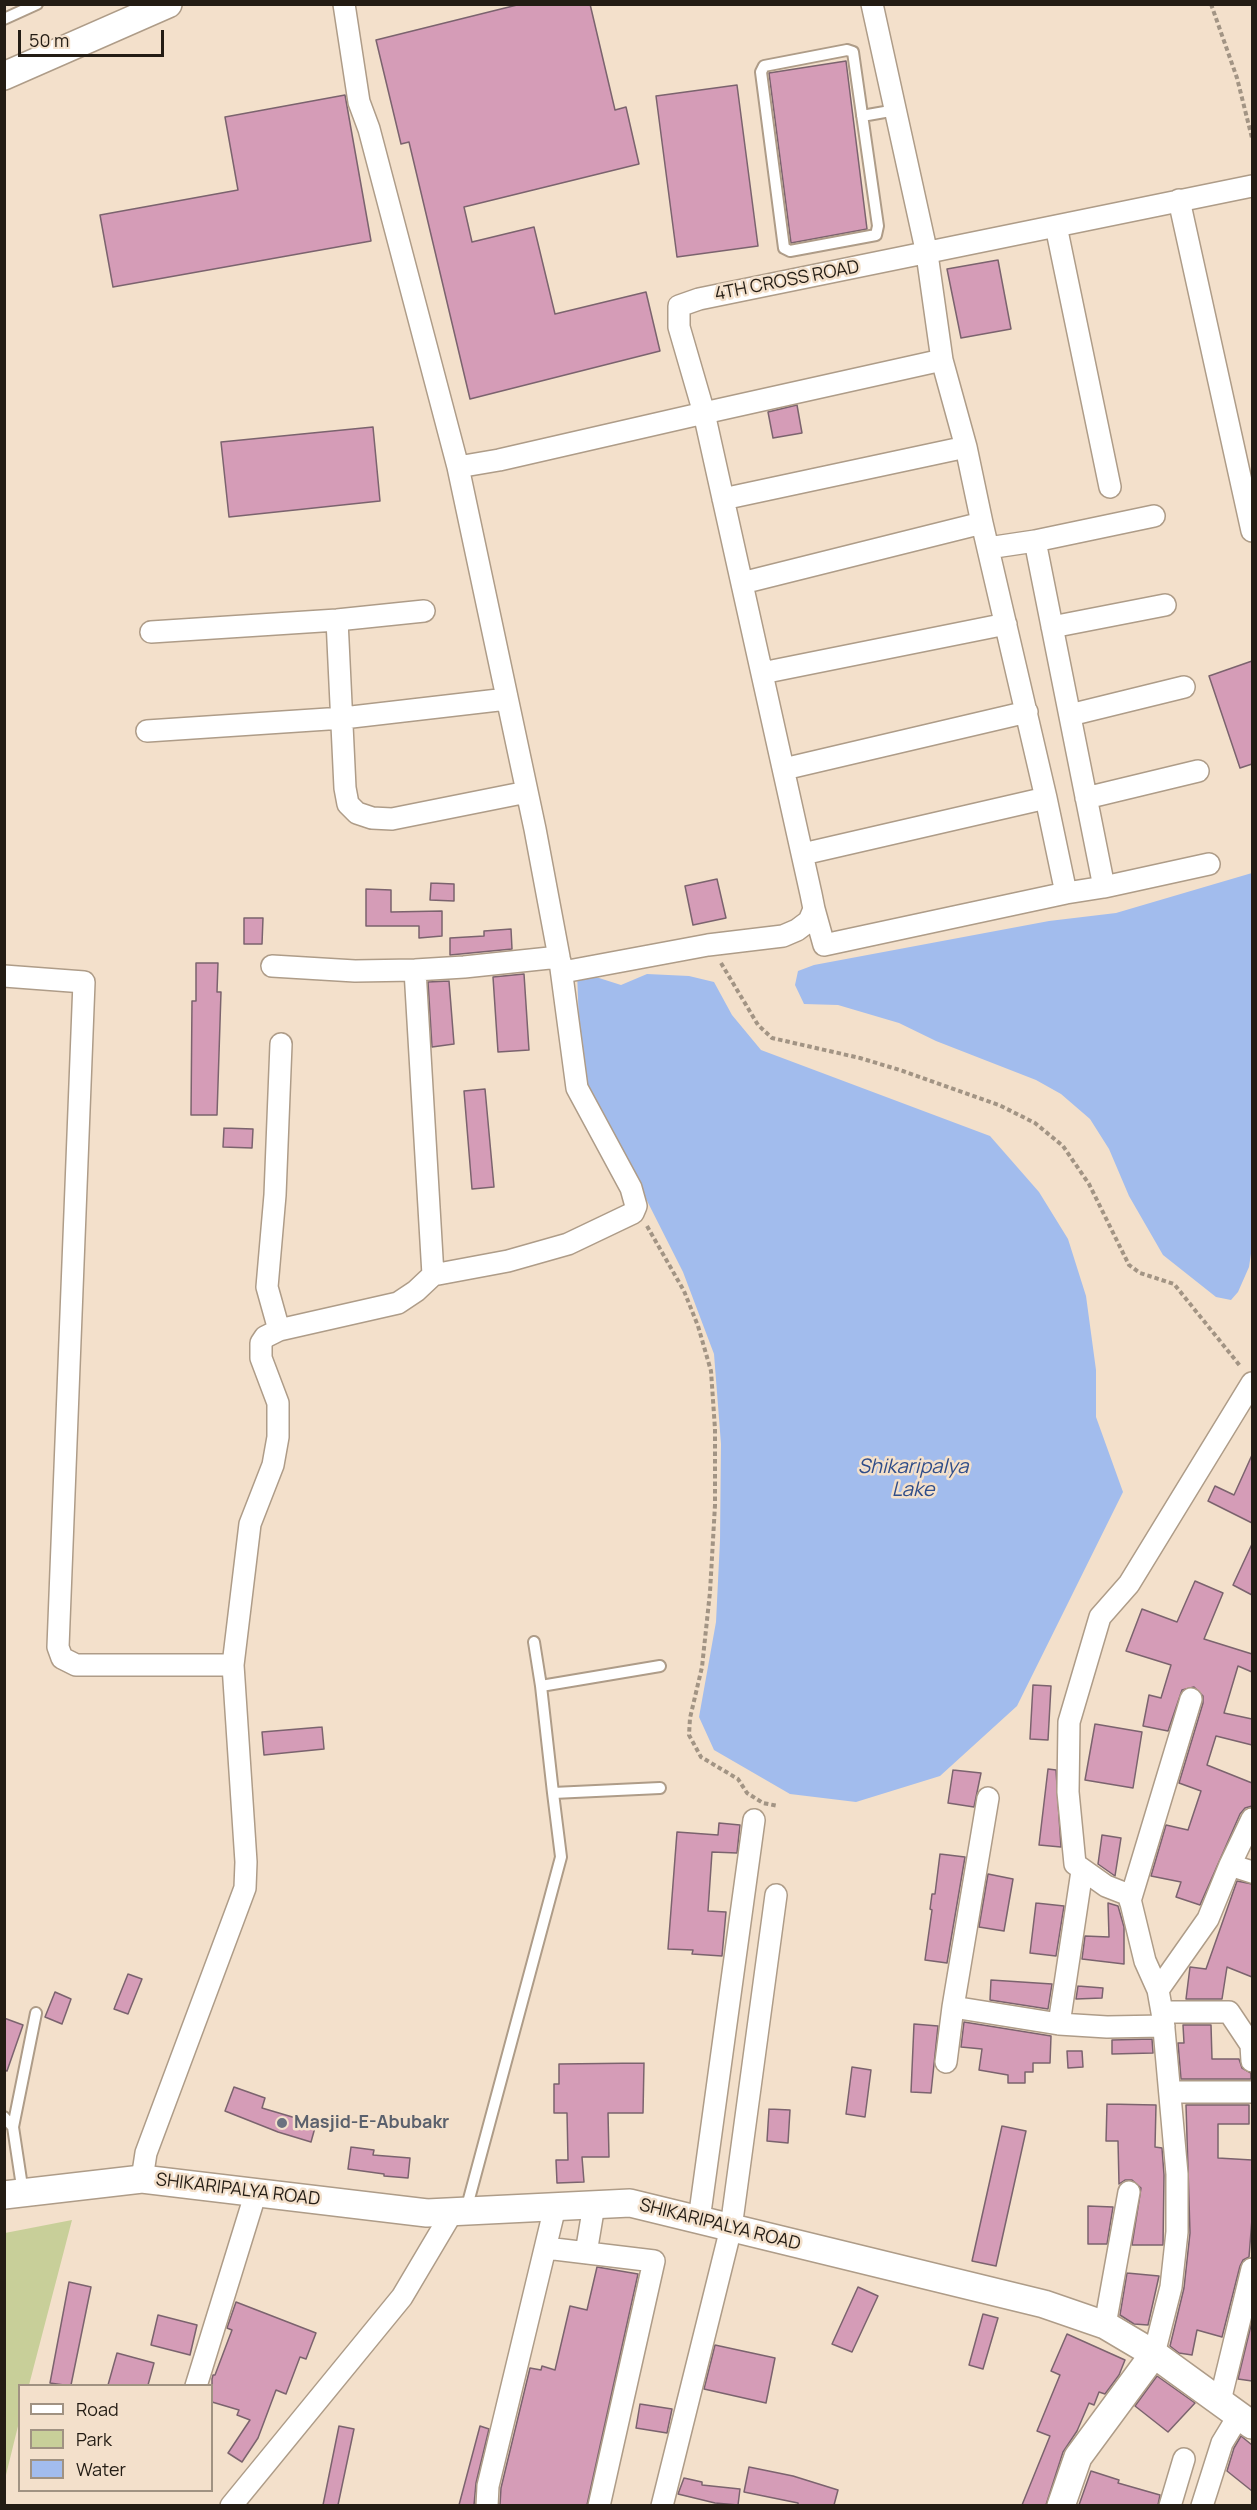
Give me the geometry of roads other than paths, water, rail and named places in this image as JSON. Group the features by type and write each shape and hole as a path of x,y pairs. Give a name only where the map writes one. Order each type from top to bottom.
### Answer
{"street":[{"path":"5,74 130,12 168,4"},
{"path":"142,2179 146,2152 245,1888 246,1862 233,1665 250,1524 273,1465 278,1437 278,1403 261,1358 261,1343 279,1330 398,1303 416,1291 433,1275 508,1261 568,1244 633,1214 636,1206 631,1188 578,1088 561,964 458,467 369,129 359,102 344,4"},
{"path":"872,4 927,254 942,360 966,447 1066,893"},
{"name":"4TH CROSS ROAD","path":"704,413 682,338 679,306 699,298 927,254 1252,186"},
{"path":"1179,200 1252,531"},
{"path":"1056,226 1110,487"},
{"path":"458,467 499,460 942,360"},
{"path":"704,413 814,909 824,945 1209,864"},
{"path":"723,499 966,447"},
{"path":"988,548 1035,541 1154,516"},
{"path":"742,583 982,523"},
{"path":"1035,541 1104,887"},
{"path":"1052,627 1165,605"},
{"path":"151,632 337,620 424,611"},
{"path":"337,620 345,788 348,804 357,813 372,818 392,819 527,792"},
{"path":"762,673 1006,624"},
{"path":"1070,716 1184,687"},
{"path":"147,731 343,718 507,699"},
{"path":"784,769 1027,712"},
{"path":"1086,798 1198,771"},
{"path":"803,854 1046,798"},
{"path":"272,966 354,971 561,964 783,936 809,921 814,909"},
{"path":"416,970 433,1275"},
{"path":"4,976 84,982 58,1647 62,1658 76,1665 233,1665"},
{"path":"279,1330 267,1287 281,1044"},
{"path":"1061,2505 1078,2457 1154,2354 1171,2287 1177,2232 1177,2174 1163,2019 1158,1990 1145,1961 1129,1895 1106,1886 1075,1864 1068,1792 1069,1722 1100,1617 1129,1584 1249,1377"},
{"path":"1130,1901 1191,1699"},
{"path":"946,2062 988,1798"},
{"path":"1158,1990 1208,1919 1252,1819"},
{"path":"699,2220 754,1820"},
{"path":"1230,1865 1252,1872"},
{"path":"1059,2024 1082,1871"},
{"path":"662,2505 731,2228 776,1895"},
{"path":"953,2007 1059,2024 1107,2027 1228,2012 1251,2045 1252,2061"},
{"path":"1170,2092 1252,2092"},
{"name":"SHIKARIPALYA ROAD","path":"14,2194 142,2179 427,2213 630,2204 1044,2304 1105,2325 1154,2354 1237,2414"},
{"path":"196,2384 256,2192"},
{"path":"1105,2325 1129,2192"},
{"path":"585,2253 594,2205"},
{"path":"487,2505 488,2486 555,2207"},
{"path":"231,2505 402,2297 460,2211"},
{"path":"546,2248 654,2261 599,2505"},
{"path":"1202,2505 1222,2442 1237,2414 1252,2269"},
{"path":"1170,2505 1184,2459"}],"lane":[{"path":"4,19 37,4"},
{"path":"847,50 853,52 862,116 878,226 876,235 790,251 784,248 761,72 764,66 847,50"},
{"path":"862,116 896,111"},
{"path":"460,2211 561,1857 534,1642"},
{"path":"541,1686 660,1666"},
{"path":"553,1793 660,1788"},
{"path":"14,2194 13,2127 36,2013"},
{"path":"4,2117 13,2127"}],"water":[{"path":"1252,873 1252,1247 1249,1267 1238,1292 1231,1300 1216,1297 1163,1255 1129,1196 1109,1149 1090,1119 1061,1094 1036,1080 936,1041 899,1023 838,1005 804,1004 795,985 798,971 814,965 1049,921 1116,913"},
{"name":"Shikaripalya Lake","path":"577,971 621,985 647,974 689,976 714,982 732,1015 761,1050 990,1136 1039,1192 1068,1239 1086,1296 1096,1370 1096,1417 1123,1492 1017,1706 940,1776 856,1802 790,1794 714,1750 699,1717 716,1622 720,1540 721,1444 714,1354 683,1272 588,1084 580,1054"}],"place":[{"name":"Masjid-E-Abubakr","path":"282,2123"}]}
